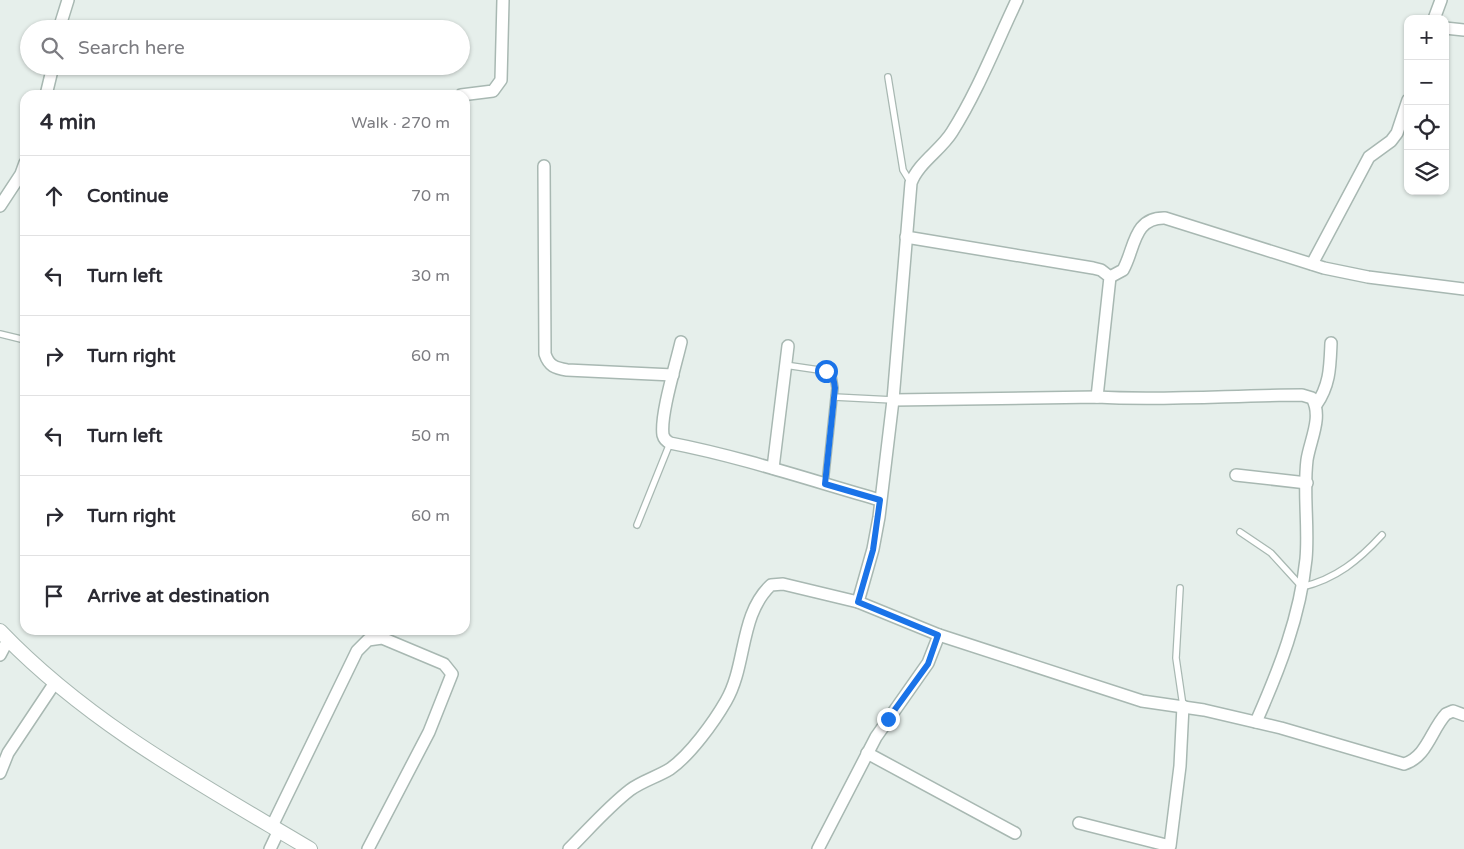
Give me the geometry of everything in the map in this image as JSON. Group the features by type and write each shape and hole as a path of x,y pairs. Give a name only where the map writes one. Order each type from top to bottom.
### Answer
{"street":[{"path":"62,20 68,0"},
{"path":"470,94 493,91 501,80 503,0"},
{"path":"858,602 873,550 893,400 911,183 918,170 946,141 961,117 1017,0"},
{"path":"1435,15 1441,0"},
{"path":"1449,28 1464,30"},
{"path":"47,90 51,75"},
{"path":"1312,264 1369,157 1391,141 1397,133 1406,105"},
{"path":"544,166 545,354 547,361 554,368 568,370 673,375"},
{"path":"0,206 20,177"},
{"path":"1110,277 1123,270 1142,225 1157,218 1165,218 1312,264 1368,277 1464,289"},
{"path":"906,237 1093,268 1101,270 1110,277"},
{"path":"1097,397 1110,277"},
{"path":"681,342 663,433 665,440 670,443 715,452 773,468 880,500"},
{"path":"1316,405 1324,394 1330,375 1331,344"},
{"path":"773,468 788,346"},
{"path":"893,400 1097,397 1131,399 1302,395 1312,398 1316,405 1317,416 1307,461 1307,534 1302,587 1293,628 1278,672 1256,722"},
{"path":"1236,475 1307,483"},
{"path":"569,849 629,791 670,769 682,759 710,723 732,689 746,634 759,597 771,585 783,584 858,602 938,635 1142,701 1184,706 1256,722 1404,764 1413,762 1420,756 1446,714 1453,712 1464,714"},
{"path":"818,849 867,753 888,719 928,664 938,635"},
{"path":"0,655 4,636"},
{"path":"4,636 54,684 91,712 162,761 310,849"},
{"path":"270,849 275,828 357,651 368,640 382,638 444,664 452,674 428,732 368,849"},
{"path":"0,773 8,752 54,684"},
{"path":"1079,823 1173,848 1184,706"},
{"path":"867,753 1015,833"}],"lane":[{"path":"888,77 904,175 911,183"},
{"path":"0,334 20,339"},
{"path":"785,365 826,371 833,376 834,397 825,484"},
{"path":"834,397 893,400"},
{"path":"637,525 670,443"},
{"path":"1240,532 1270,553 1302,587 1320,582 1344,570 1382,535"},
{"path":"1180,588 1176,658 1184,706"}],"route":[{"path":"826,371 833,376 835,388 825,484 880,500 873,550 858,602 938,635 928,664 888,719"}]}
